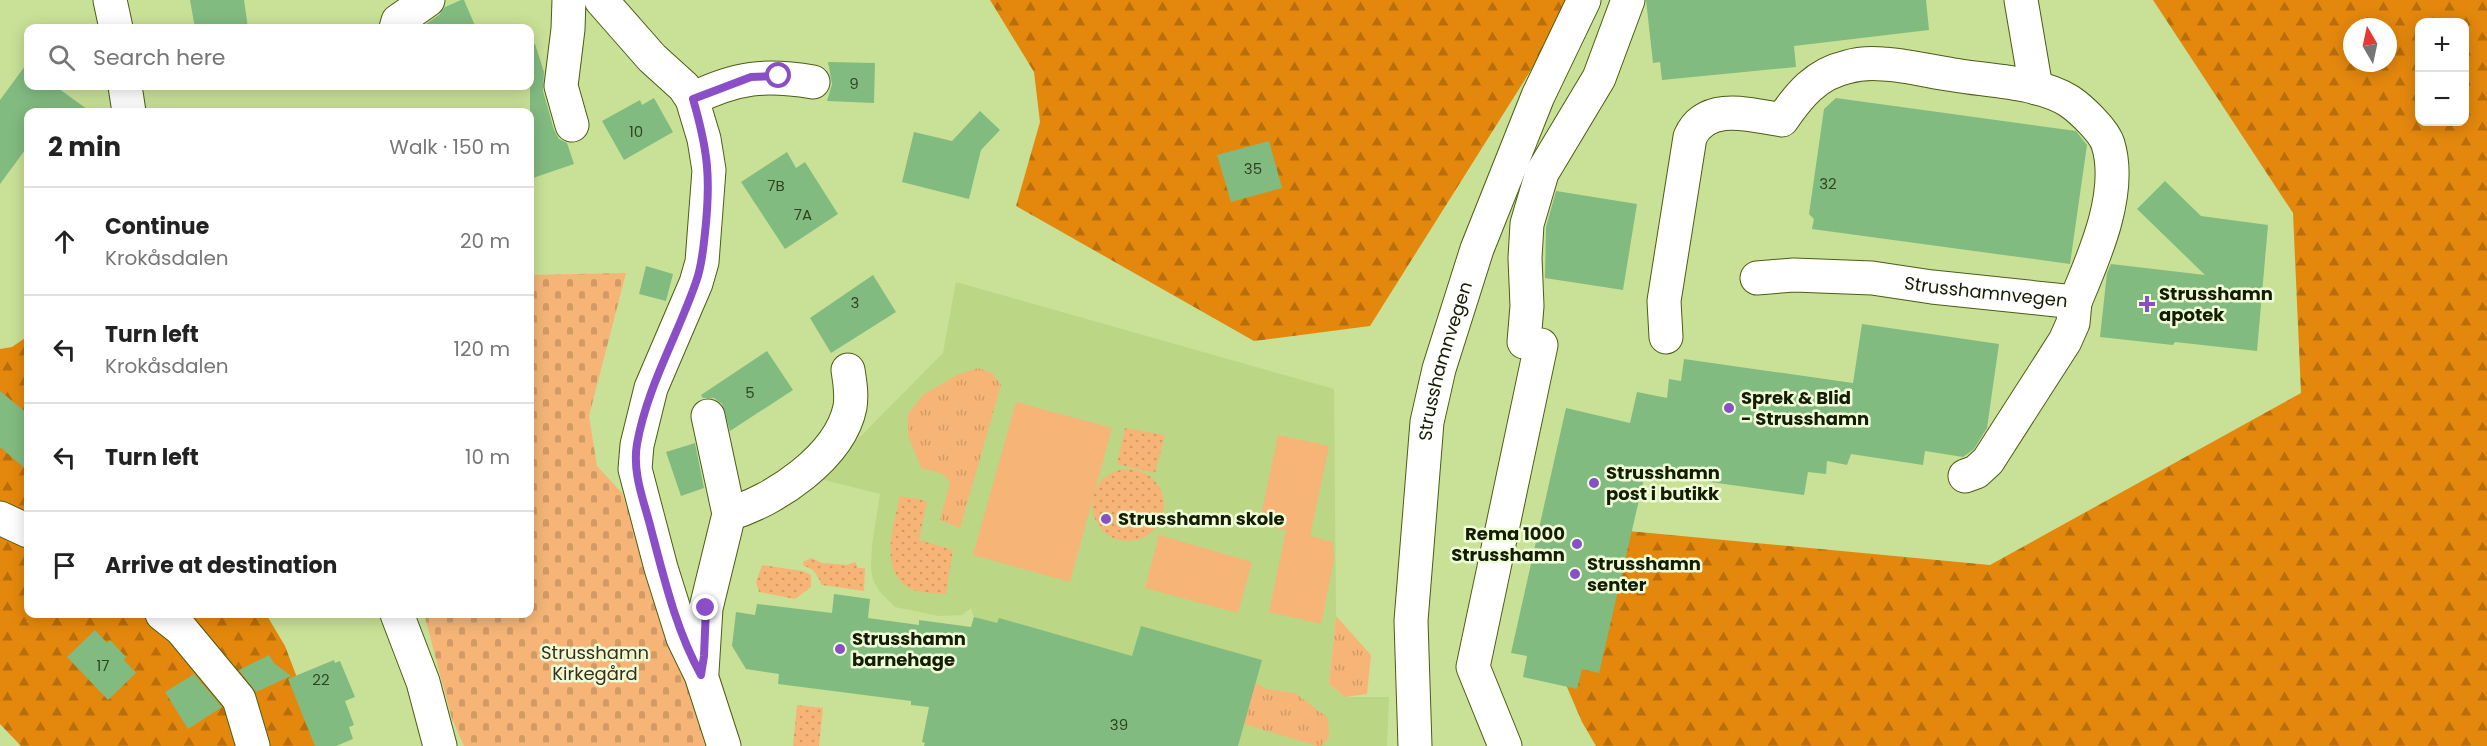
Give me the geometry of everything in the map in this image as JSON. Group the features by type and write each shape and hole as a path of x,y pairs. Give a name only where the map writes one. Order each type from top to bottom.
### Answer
{"street":[{"path":"110,0 115,24"},
{"path":"397,24 398,21 428,0"},
{"path":"569,0 561,86 572,125"},
{"path":"601,0 652,58 684,87 693,99 705,139 709,170 702,262 696,283 651,388 637,445 635,469 661,568 683,638 701,675 724,746"},
{"name":"Strusshamnvegen","path":"1415,746 1411,621 1427,422 1434,390 1477,249 1538,96 1584,0"},
{"path":"1504,746 1473,667 1532,344 1527,306 1525,258 1527,224 1542,173 1599,78 1628,0"},
{"path":"2021,0 2036,88"},
{"path":"1666,337 1664,301 1690,137 1695,126 1706,118 1721,113 1737,113 1782,120 1798,97 1817,79 1847,67 1882,63 2036,88 2069,101 2098,127 2108,143 2112,168 2107,213 2098,246 2075,302"},
{"path":"693,99 751,77 779,76 813,82"},
{"path":"126,90 128,108"},
{"name":"Strusshamnvegen","path":"1757,278 1794,275 1872,278 1932,287 2075,302 2073,323 2066,341 1988,461 1976,472 1965,476"},
{"path":"729,514 741,511 795,480 821,458 842,428 849,410 852,395 848,370"},
{"path":"701,675 706,608 729,514 708,416"},
{"path":"0,518 24,529"},
{"path":"167,618 181,629 239,699 253,746"},
{"path":"399,618 423,682 440,746"}],"shaded area":[{"name":"Strusshamn skole","path":"956,282 1334,389 1336,616 1329,684 1345,697 1389,697 1387,746 946,746 952,696 974,617 971,608 962,615 939,616 895,607 880,592 873,580 871,568 880,494 824,480 857,440 943,353"}],"green space":[{"path":"990,0 1575,0 1370,326 1254,341 1016,206 1040,122 1034,72"},
{"path":"2153,0 2487,0 2487,746 1596,746 1582,722 1539,622 1607,529 1990,565 2301,393 2293,213"},
{"name":"Strusshamn Kirkegård","path":"626,273 589,416 597,466 622,493 711,746 464,746 452,719 425,618 534,618 534,275"},
{"path":"24,339 24,618 268,618 285,646 323,746 21,746 0,724 0,349 12,347"},
{"path":"978,368 992,373 1001,385 960,528 940,520 950,482 943,474 921,468 908,435 908,414 923,395 957,375"},
{"path":"1016,402 1112,428 1070,582 973,555"},
{"path":"1125,428 1165,435 1155,473 1117,464"},
{"path":"1278,435 1329,446 1310,536 1333,542 1334,559 1321,624 1269,612 1286,530 1259,525"},
{"path":"1128,469 1148,475 1158,485 1164,505 1158,525 1148,535 1128,541 1108,535 1098,525 1092,505 1098,485 1108,475"},
{"path":"900,496 927,501 919,540 953,550 946,594 913,590 899,580 894,570 891,558 892,532"},
{"path":"1159,535 1252,562 1238,613 1145,588"},
{"path":"811,558 822,563 847,565 855,562 858,568 865,568 864,591 822,585 817,575 804,566 803,562"},
{"path":"762,565 803,571 811,575 811,587 795,599 759,592 756,582"},
{"path":"1336,616 1371,655 1367,694 1345,697 1329,684"},
{"path":"1255,683 1266,689 1295,693 1328,718 1329,737 1321,746 1317,746 1244,724"},
{"path":"797,705 823,708 819,746 793,746"}],"building":[{"path":"190,0 244,0 247,24 194,24"},
{"path":"464,0 474,24 426,24 439,15 445,7"},
{"path":"1646,0 1926,0 1929,30 1794,46 1796,67 1662,80 1660,62 1653,63"},
{"path":"534,44 544,72 543,91 554,130 559,139 567,143 574,164 534,178 534,108 530,108 530,90 534,90"},
{"path":"828,62 875,63 874,103 827,101 832,84"},
{"path":"24,67 24,90 61,90 85,108 24,108 24,151 0,184 0,100"},
{"path":"654,98 673,132 624,160 602,121 640,100 642,105"},
{"path":"1836,98 2076,131 2087,145 2070,264 1812,229 1814,219 1809,214 1824,109"},
{"path":"980,111 1000,130 981,150 969,199 902,182 914,132 952,141"},
{"path":"1269,141 1282,188 1231,202 1217,155"},
{"path":"787,152 796,168 805,162 838,214 785,249 741,182"},
{"path":"2165,181 2201,216 2268,225 2257,351 2100,337 2107,273 2111,264 2205,275 2137,209"},
{"path":"1556,191 1637,204 1623,290 1545,278 1546,227"},
{"path":"646,266 673,274 666,301 639,294"},
{"path":"873,275 896,312 831,353 810,318"},
{"name":"Strusshamn senter","path":"1862,324 1999,344 1987,428 1974,449 1963,457 1925,451 1923,465 1851,454 1847,465 1827,461 1826,474 1808,472 1804,495 1674,477 1673,480 1645,474 1599,673 1582,669 1577,689 1523,677 1527,656 1511,653 1566,408 1630,423 1637,392 1667,398 1669,379 1681,381 1684,359 1853,383"},
{"path":"767,351 793,390 730,431 722,404 714,398 703,398 701,395"},
{"path":"0,391 24,411 24,468 0,447"},
{"path":"695,443 704,488 681,496 666,452"},
{"path":"834,594 870,599 868,618 919,625 919,620 971,627 974,617 997,623 999,618 1132,656 1141,626 1262,660 1238,746 924,746 925,743 922,742 929,707 911,705 911,701 778,684 779,674 746,669 732,646 736,612 755,615 757,604 832,613"},
{"path":"95,630 107,643 110,640 126,657 124,660 136,673 108,700 67,657"},
{"path":"269,655 274,663 291,676 256,692 239,670"},
{"path":"334,660 335,663 340,661 355,697 345,701 354,725 349,727 353,739 336,746 315,746 288,679"},
{"path":"194,674 222,707 188,729 165,692"}],"place":[{"name":"Strusshamn apotek","path":"2147,304"},
{"name":"Sprek & Blid - Strusshamn","path":"1729,408"},
{"name":"Strusshamn post i butikk","path":"1594,483"},
{"name":"Strusshamn skole","path":"1106,519"},
{"name":"Rema 1000 Strusshamn","path":"1577,544"},
{"name":"Strusshamn senter","path":"1575,574"},
{"name":"Strusshamn barnehage","path":"840,649"}],"route":[{"path":"706,608 701,675 683,638 661,568 635,469 637,445 651,388 696,283 702,262 709,170 705,139 693,99 706,92 751,77 779,76"}]}
